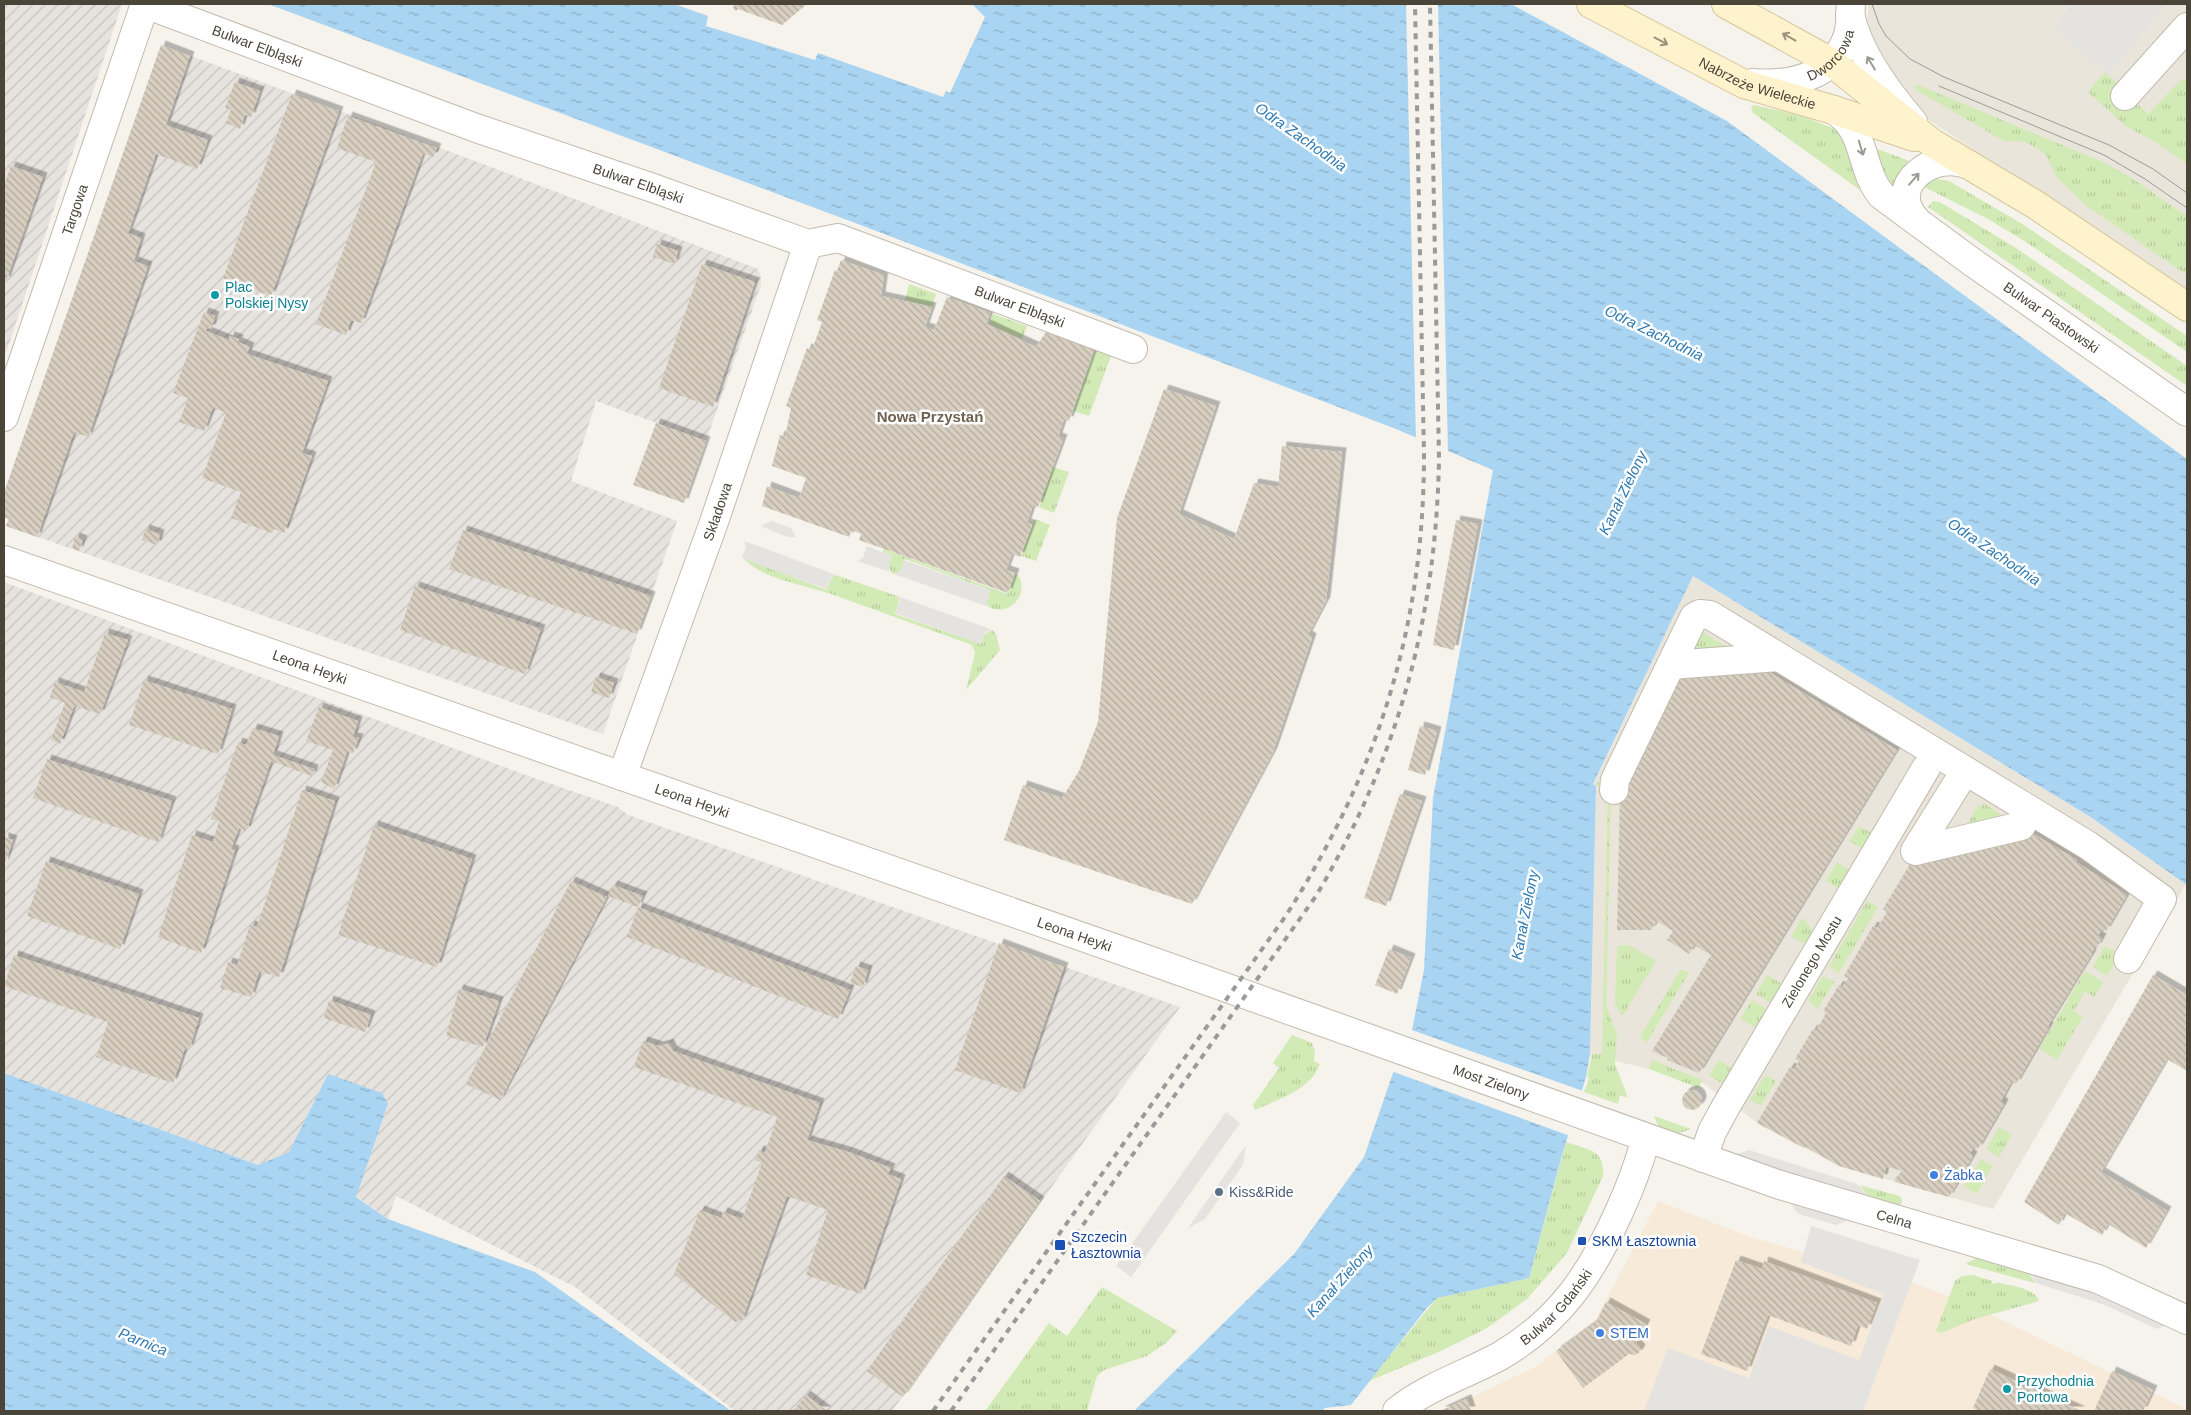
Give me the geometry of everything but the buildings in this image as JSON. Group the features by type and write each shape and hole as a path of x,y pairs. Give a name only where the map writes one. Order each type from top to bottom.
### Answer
{"street":[{"name":"Bulwar Elbląski","path":"145,4 476,128 653,188 808,244 838,238 1133,348"},
{"name":"Targowa","path":"4,417 145,4"},
{"name":"Nabrzeże Wieleckie","path":"1592,4 1733,80 1834,110 1932,143"},
{"name":"Nabrzeże Wieleckie","path":"1726,4 1831,62 1932,143 2045,211 2187,307"},
{"name":"Dworcowa","path":"1733,80 1766,84 1794,82 1817,73 1831,62 1841,50 1847,36 1850,9"},
{"name":"Dworcowa","path":"1850,9 1861,43 1881,78 1910,118 1932,143"},
{"path":"2125,96 2187,27"},
{"name":"Bulwar Piastowski","path":"1834,110 1847,119 1854,129 1871,179 1886,199 2019,296 2187,412"},
{"name":"Bulwar Piastowski","path":"1917,221 1907,208 1905,197 1913,178 1925,169 1942,162 1959,161 1969,165"},
{"name":"Składowa","path":"622,776 714,522 808,244"},
{"name":"Leona Heyki","path":"4,560 1157,962 1380,1043"},
{"path":"1614,790 1615,780 1694,617 1700,614 1710,615 2089,846 2162,899 2128,959"},
{"path":"1671,665 1779,658"},
{"name":"Zielonego Mostu","path":"1703,1158 1714,1128 1926,768"},
{"path":"1965,771 1915,851 2021,826 2030,811"},
{"name":"Most Zielony","path":"1380,1043 1601,1122"},
{"name":"Celna","path":"1601,1122 1780,1185 2086,1276 2130,1293 2187,1320"},
{"name":"Bulwar Gdański","path":"1396,1411 1434,1386 1513,1348 1557,1312 1579,1286 1602,1250 1637,1171 1646,1138"}],"shaded area":[{"path":"4,4 122,4 4,359"},
{"path":"1869,4 2187,4 2187,296 1859,72"},
{"path":"2072,4 2167,4 2108,75 2055,29"},
{"path":"161,45 475,161 758,269 761,285 706,441 596,401 571,481 677,521 603,734 6,526 9,519 4,517 4,493"},
{"path":"771,521 791,528 796,537 787,537 761,526"},
{"path":"744,541 836,575 831,577 827,589 754,563 742,558 746,547"},
{"path":"867,546 892,556 888,567 890,572 857,561 863,558"},
{"path":"904,560 990,590 987,602 989,607 894,574 900,572"},
{"path":"1693,576 2089,816 2186,884 1993,1209 1839,1166 1759,1124 1700,1081 1590,1055 1596,787 1593,785"},
{"path":"4,582 534,778 618,807 628,815 1180,1007 892,1411 735,1411 575,1287 396,1196 388,1219 356,1196 388,1105 328,1074 289,1152 258,1165 4,1073"},
{"path":"897,596 992,630 986,632 980,644 895,613 900,601"},
{"path":"1226,1112 1240,1123 1131,1277 1116,1266"},
{"name":"Kiss&Ride","path":"1246,1145 1243,1165 1205,1219 1188,1228"},
{"path":"1749,1150 1857,1184 1870,1198 1734,1155"},
{"path":"1658,1201 1747,1236 1912,1282 1966,1303 2187,1409 2187,1411 1442,1411 1535,1367 1595,1321"},
{"path":"1789,1201 1851,1219 1836,1225 1798,1214"},
{"path":"1811,1226 1920,1260 1863,1411 1644,1411 1668,1348 1749,1378 1769,1326 1859,1360 1884,1294 1801,1262"},
{"path":"2030,1272 2107,1297 2167,1325 2157,1329 2105,1305 2036,1283"}],"green space":[{"path":"2105,72 2148,114 2183,78 2187,82 2187,164 2154,141 2127,127 2088,92"},
{"path":"1918,85 2103,162 2130,177 2187,216 2187,275 2085,205 2057,178 2045,153 2026,142 2004,141 1916,90 1915,86"},
{"path":"1754,105 1799,115 1841,131 1867,195 1753,113 1751,107"},
{"path":"1875,148 1912,162 1894,188 1884,185"},
{"path":"1937,179 1949,181 2024,225 2187,336 2187,352 2029,244 1988,219 1922,186"},
{"path":"1933,201 1940,202 2016,248 2187,366 2187,386 1928,207"},
{"path":"909,284 936,294 932,307 905,300"},
{"path":"993,314 1027,326 1022,339 989,324"},
{"path":"1095,350 1111,356 1089,416 1073,411"},
{"path":"1053,467 1069,472 1054,513 1039,507"},
{"path":"1035,519 1050,525 1036,561 1021,556"},
{"path":"883,549 1008,594 1015,574 1017,574 1022,588 1020,595 1011,606 1005,609 989,607 987,602 990,590 905,559 900,572 893,574 888,567 892,556 883,552"},
{"path":"743,558 827,590 831,578 836,575 897,596 899,601 895,614 981,644 984,635 992,630 996,634 1000,650 966,690 975,653 972,645 831,594 772,576 762,572"},
{"path":"1699,630 1730,649 1691,655"},
{"path":"1597,782 1611,788 1606,1006 1617,1034 1615,1064 1628,1098 1620,1095 1618,1104 1584,1092 1589,1078 1587,1077 1592,1054 1602,1054 1608,790 1596,785"},
{"path":"1985,804 2003,816 1967,825 1977,807"},
{"path":"1859,826 1876,835 1867,851 1849,841"},
{"path":"1837,862 1854,873 1843,891 1826,881"},
{"path":"1867,901 1878,907 1839,973 1829,966"},
{"path":"1802,918 1812,931 1810,947 1791,936"},
{"path":"1629,945 1656,961 1624,1014 1621,1015 1615,1005 1617,946"},
{"path":"2105,946 2120,954 2107,976 2093,967"},
{"path":"1681,969 1689,973 1647,1042 1640,1038"},
{"path":"2085,971 2103,982 2094,997 2085,991 2074,1011 2083,1017 2057,1059 2039,1049"},
{"path":"1767,975 1787,987 1775,1006 1756,994"},
{"path":"1823,976 1834,982 1818,1009 1811,1004 1809,999"},
{"path":"1752,1000 1771,1012 1760,1030 1740,1019"},
{"path":"1292,1035 1312,1043 1315,1052 1314,1061 1320,1064 1316,1073 1293,1093 1255,1110 1253,1105 1279,1068 1273,1063"},
{"path":"1652,1060 1702,1080 1699,1088 1649,1069"},
{"path":"1719,1060 1737,1071 1728,1086 1709,1076"},
{"path":"1765,1075 1776,1081 1761,1106 1750,1100"},
{"path":"1654,1116 1691,1129 1677,1134 1659,1128"},
{"path":"1999,1127 2012,1135 1999,1157 1986,1149"},
{"path":"1566,1142 1594,1152 1601,1160 1603,1167 1603,1176 1567,1253 1527,1299 1487,1328 1441,1351 1369,1381 1437,1298 1529,1278"},
{"path":"1981,1159 1993,1166 1977,1194 1964,1186"},
{"path":"1859,1185 1900,1196 1902,1200 1900,1207 1870,1198"},
{"path":"1978,1257 2029,1272 2035,1283 1965,1264"},
{"path":"1973,1275 1992,1281 1992,1283 1996,1284 1997,1282 2027,1290 2036,1296 2039,1301 1975,1319 1941,1333 1936,1331 1955,1281 1962,1276"},
{"path":"1102,1287 1177,1331 1166,1343 1147,1356 1104,1370 1097,1376 1087,1411 985,1411 1049,1323 1067,1336"}],"water":[{"path":"268,4 674,4 708,16 706,26 815,60 818,53 943,97 946,91 950,93 985,17 972,4 1511,4 1727,121 2187,459 2187,885 2089,816 1693,576 1593,784 1596,786 1590,1055 1586,1077 1562,1155 1529,1278 1437,1298 1426,1309 1351,1405 1325,1408 1322,1411 1134,1411 1294,1254 1364,1157 1393,1073 1412,1030 1424,970 1433,798 1493,470 1396,429 850,221"},
{"name":"Parnica","path":"4,1073 258,1165 289,1152 328,1074 382,1093 388,1104 356,1197 388,1219 535,1272 731,1411 4,1411"}],"pier":[{"path":"1406,4 1438,4 1448,453 1416,441"},
{"path":"1409,1029 1583,1091 1570,1136 1391,1071"}],"tram line":[{"path":"1872,4 1879,24 1886,36 1910,59 1944,77 2109,145 2153,169 2187,193"},
{"path":"1939,86 2104,155 2145,179 2187,208"}],"railway":[{"path":"933,1411 1285,917 1318,863 1346,808 1370,752 1389,696 1405,639 1415,579 1422,518 1424,455 1415,4"},
{"path":"951,1411 1316,896 1345,844 1369,792 1390,739 1407,686 1420,631 1430,576 1436,518 1439,459 1430,4"}],"place":[{"name":"Plac Polskiej Nysy","path":"215,295"},
{"name":"Żabka","path":"1934,1175"},
{"name":"Kiss&Ride","path":"1219,1192"},
{"name":"SKM Łasztownia","path":"1582,1241"},
{"name":"Szczecin Łasztownia","path":"1060,1245"},
{"name":"STEM","path":"1600,1333"},
{"name":"Przychodnia Portowa","path":"2007,1389"}],"district":[{"name":"Nowa Przystań","path":"930,417"}],"water label":[{"name":"Odra Zachodnia","path":"1301,137"},
{"name":"Odra Zachodnia","path":"1654,333"},
{"name":"Kanał Zielony","path":"1623,493"},
{"name":"Odra Zachodnia","path":"1994,552"},
{"name":"Kanał Zielony","path":"1525,915"},
{"name":"Kanał Zielony","path":"1340,1281"}]}
